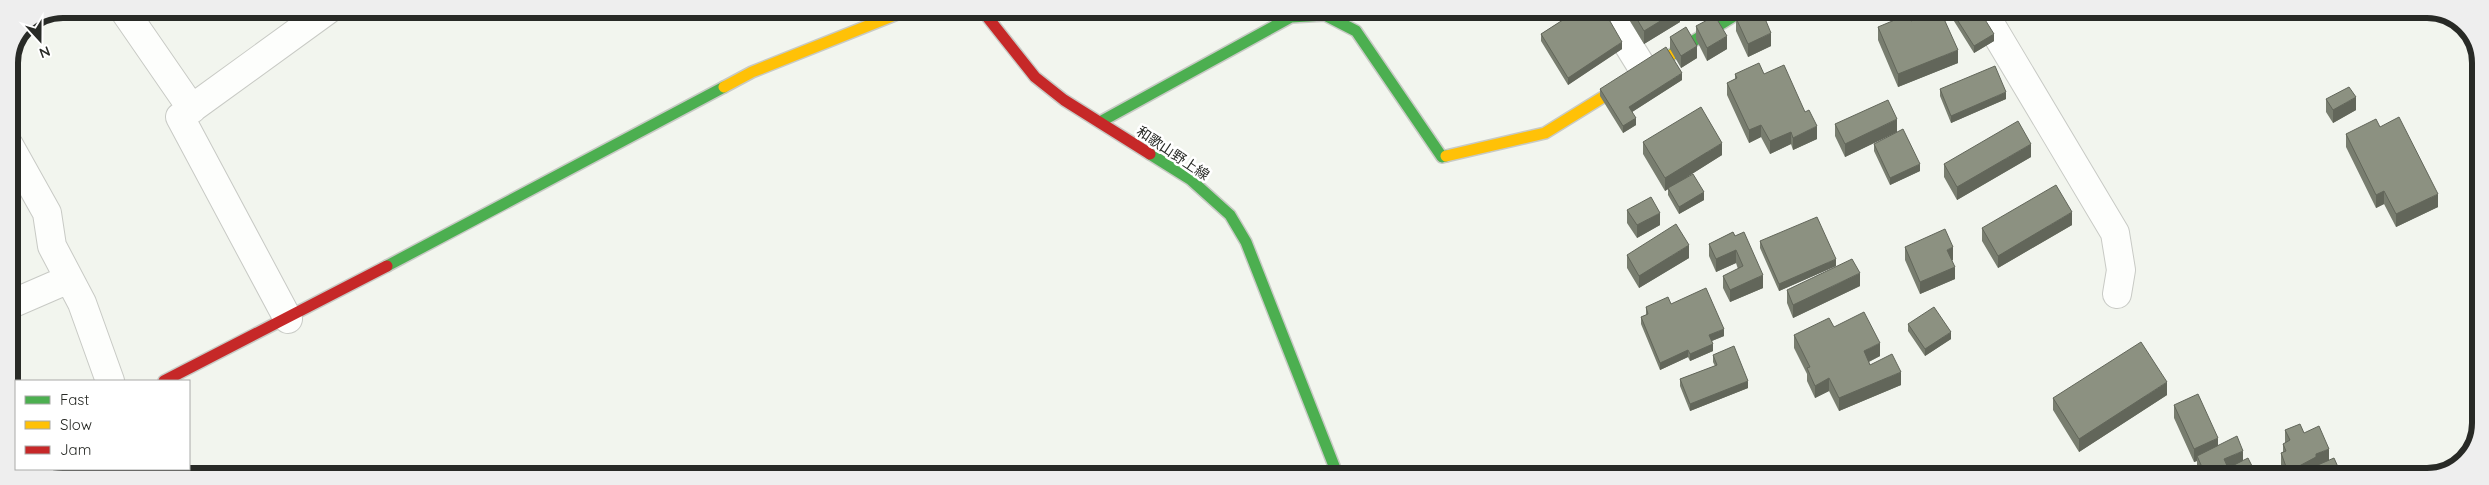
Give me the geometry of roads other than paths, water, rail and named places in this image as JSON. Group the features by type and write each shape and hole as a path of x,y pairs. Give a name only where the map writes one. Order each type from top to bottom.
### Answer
{"street":[{"path":"129,18 192,109"},
{"path":"288,319 180,118 317,18"},
{"path":"166,380 288,319 752,72 887,18"},
{"name":"和歌山野上線","path":"988,18 1036,77 1064,100 1190,179 1230,215 1246,242 1335,468"},
{"path":"1100,122 1289,18"},
{"path":"1331,18 1356,31 1442,157 1545,133 1732,18"},
{"path":"1612,18 1646,72"},
{"path":"1987,18 2115,233 2121,270 2117,294"},
{"path":"18,161 47,213 52,246 82,304 110,380"},
{"path":"18,301 69,279"}]}
